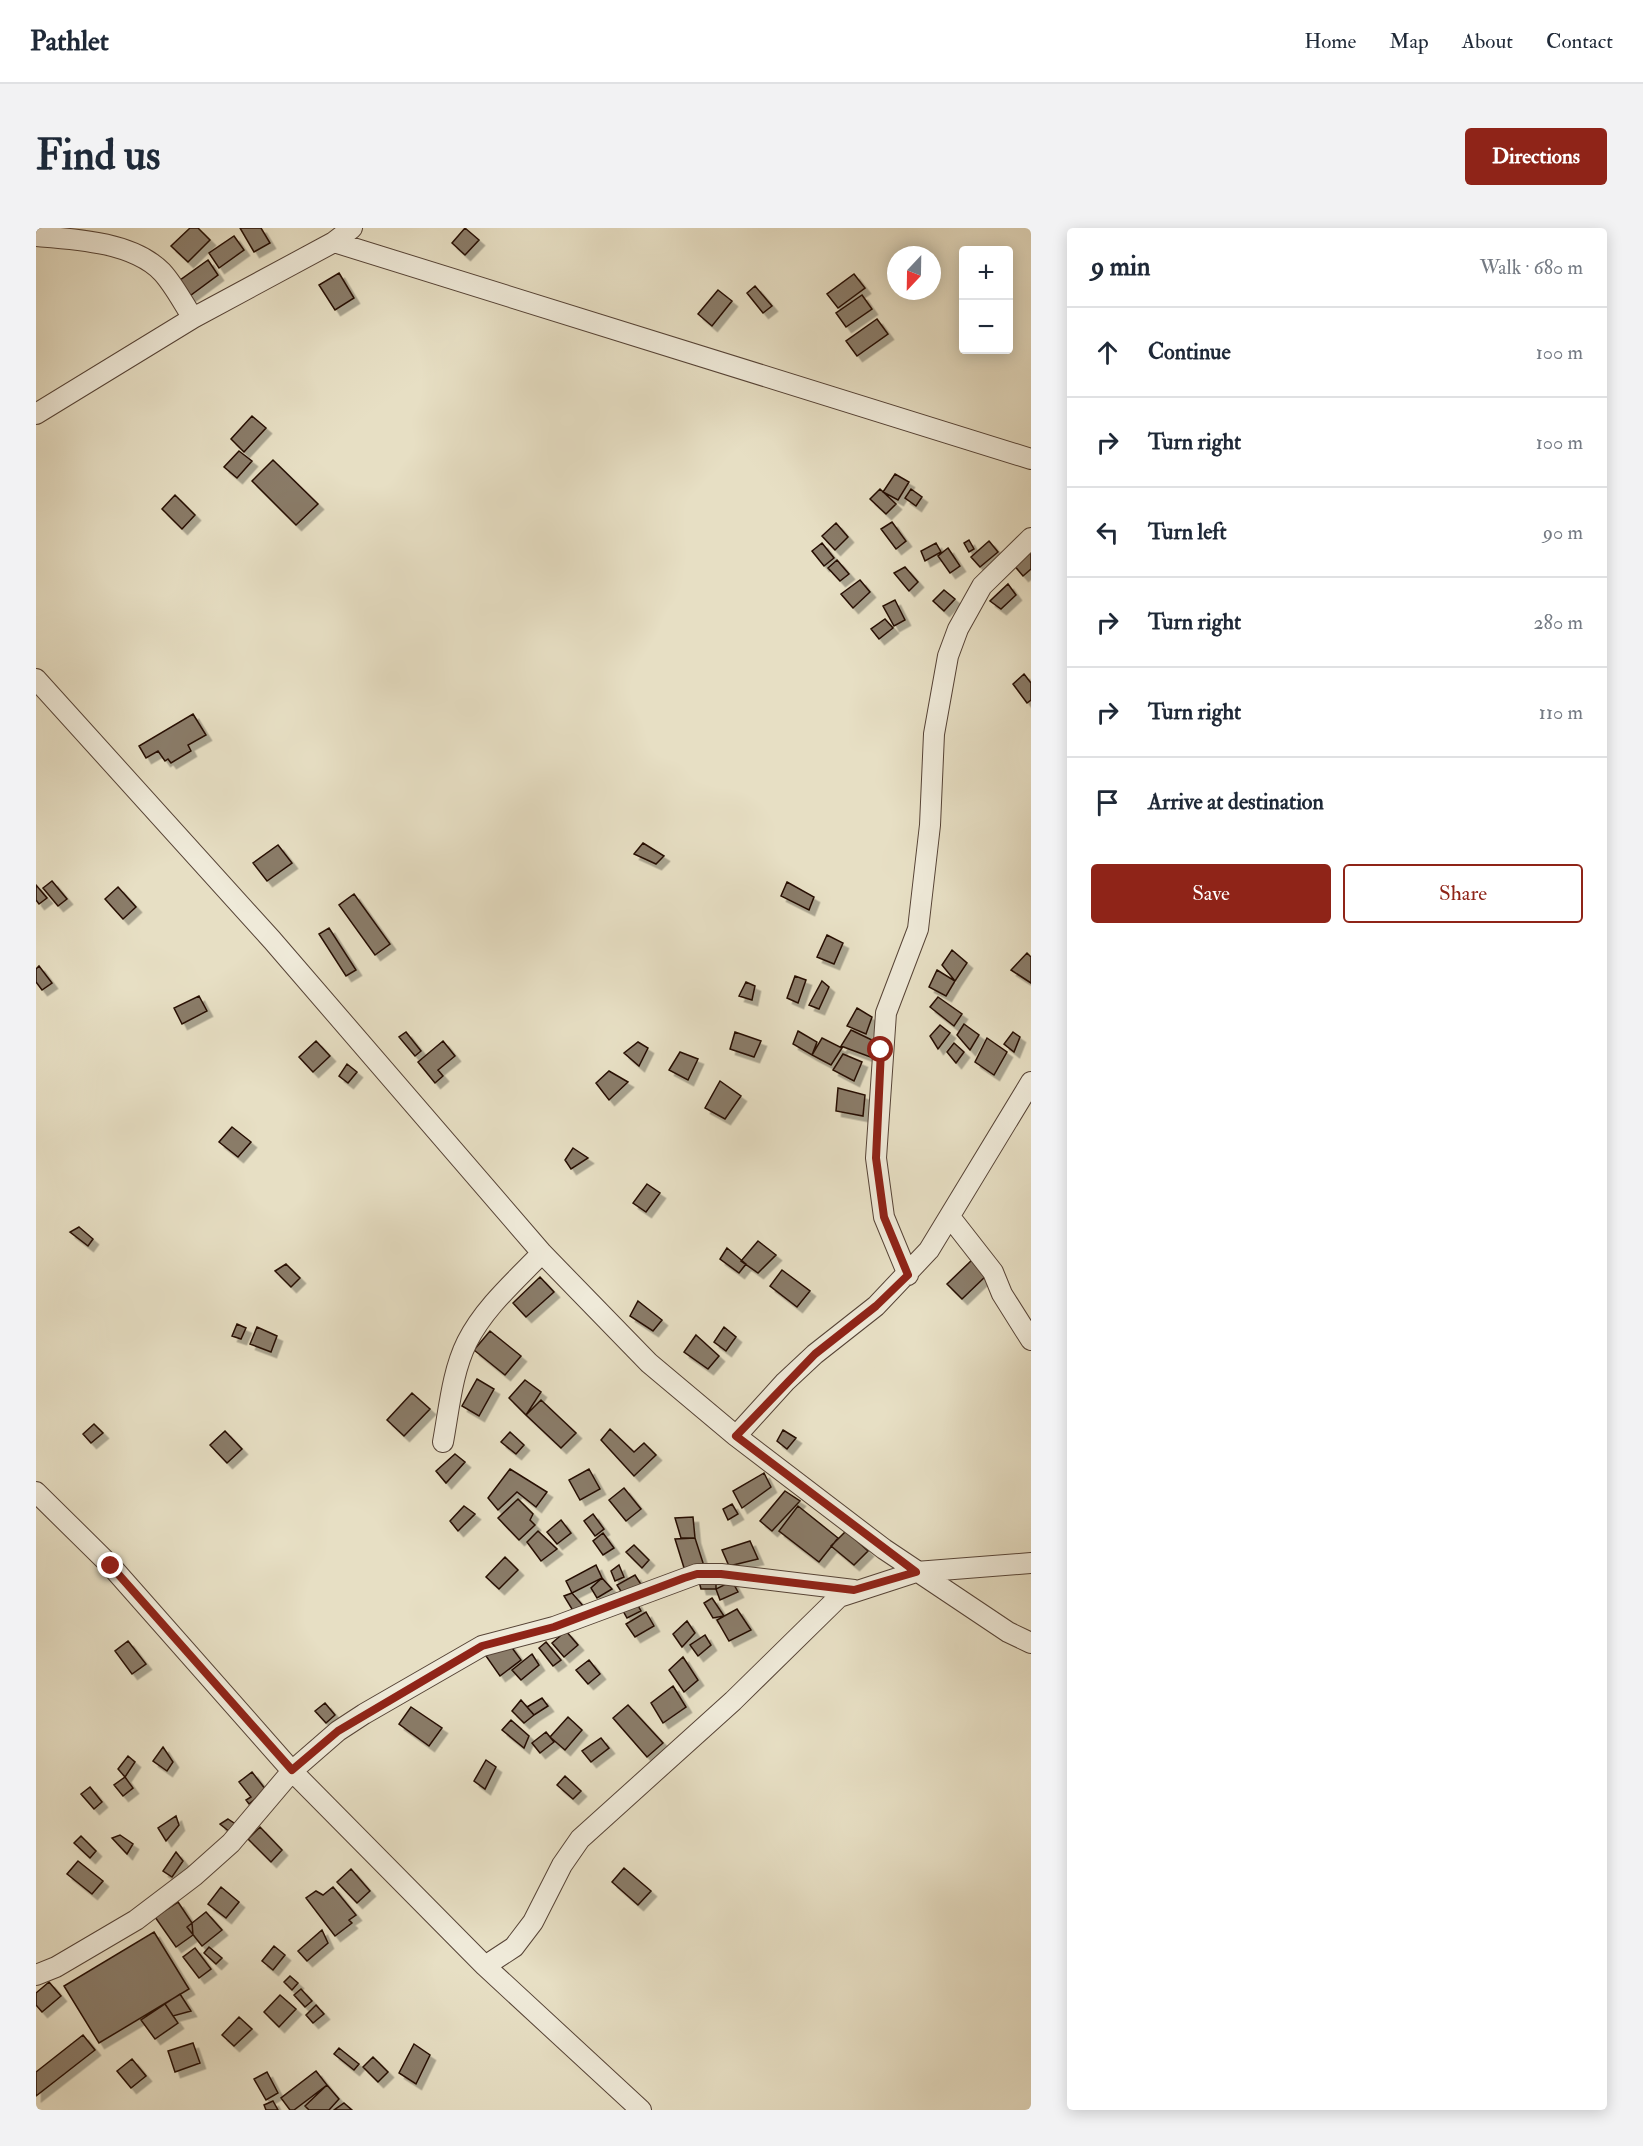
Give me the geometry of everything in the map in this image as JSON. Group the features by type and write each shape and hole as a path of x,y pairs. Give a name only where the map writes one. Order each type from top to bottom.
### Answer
{"street":[{"path":"36,414 193,318 334,242 352,228"},
{"path":"36,236 93,240 144,260 162,272 193,318"},
{"path":"334,242 1031,459"},
{"path":"908,1275 884,1217 876,1158 886,1013 918,929 930,825 934,734 948,656 958,629 982,586 1031,538"},
{"path":"36,679 272,940 542,1253 649,1363 736,1436 916,1572 1008,1632 1031,1643"},
{"path":"736,1436 800,1368 876,1306 908,1275 929,1250 1031,1082"},
{"path":"950,1217 993,1272 1002,1294 1031,1340"},
{"path":"442,1442 459,1364 466,1344 486,1312 542,1253"},
{"path":"36,1492 111,1566 292,1770 485,1966 641,2110"},
{"path":"485,1966 514,1947 533,1922 562,1865 580,1839 733,1701 839,1597 854,1590 916,1572 1031,1563"},
{"path":"36,1975 56,1967 136,1920 194,1876 231,1843 292,1770 338,1731 482,1646 554,1627 697,1574 721,1574 854,1590"}],"building":[{"path":"190,228 198,228 210,240 188,262 171,246"},
{"path":"240,228 261,228 270,243 254,252"},
{"path":"465,228 479,240 465,255 452,243"},
{"path":"234,236 244,250 219,268 209,253"},
{"path":"208,260 218,275 187,298 176,283"},
{"path":"339,273 354,298 335,310 319,285"},
{"path":"854,274 865,288 838,308 827,294"},
{"path":"755,286 772,306 763,313 747,293"},
{"path":"718,290 732,301 712,326 698,314"},
{"path":"862,295 872,309 846,327 836,313"},
{"path":"877,319 888,334 857,356 846,341"},
{"path":"252,416 266,428 244,452 231,439"},
{"path":"239,451 252,461 237,478 224,467"},
{"path":"273,460 318,504 296,525 252,481"},
{"path":"895,474 909,482 898,500 883,492"},
{"path":"880,489 896,504 886,514 870,499"},
{"path":"911,489 922,497 916,506 905,498"},
{"path":"175,495 195,515 182,529 162,509"},
{"path":"892,522 906,541 896,549 881,529"},
{"path":"836,523 848,537 835,550 822,536"},
{"path":"969,540 974,549 969,552 964,543"},
{"path":"989,541 998,552 980,567 971,557"},
{"path":"822,543 834,558 824,566 812,551"},
{"path":"936,543 941,552 925,561 921,551"},
{"path":"948,548 960,566 950,573 938,556"},
{"path":"1031,550 1031,569 1023,576 1013,564"},
{"path":"837,560 849,574 840,581 828,568"},
{"path":"905,567 918,582 909,591 894,573"},
{"path":"860,580 870,592 853,608 841,594"},
{"path":"1008,584 1016,595 1001,609 990,601"},
{"path":"944,590 955,599 944,611 933,601"},
{"path":"895,600 905,620 894,626 883,606"},
{"path":"885,619 893,628 879,639 871,629"},
{"path":"1024,674 1031,683 1031,700 1027,703 1013,684"},
{"path":"193,714 206,735 188,745 191,751 171,763 168,759 165,761 158,751 146,758 139,746"},
{"path":"643,843 664,856 656,864 634,854"},
{"path":"278,845 292,863 267,881 253,863"},
{"path":"52,881 67,899 58,906 43,888"},
{"path":"787,882 814,897 809,910 781,896"},
{"path":"36,885 47,898 39,904 36,900"},
{"path":"118,887 136,907 123,919 105,899"},
{"path":"354,894 390,944 375,955 339,905"},
{"path":"329,928 356,970 346,976 319,934"},
{"path":"827,935 843,943 834,964 817,957"},
{"path":"952,950 967,963 955,981 942,965"},
{"path":"1027,953 1031,957 1031,983 1011,970"},
{"path":"39,966 52,983 42,990 36,982 36,969"},
{"path":"937,970 955,981 946,996 929,987"},
{"path":"795,976 806,980 798,1003 787,998"},
{"path":"822,981 829,987 819,1009 809,1005"},
{"path":"746,982 755,986 752,1000 739,996"},
{"path":"199,996 207,1011 182,1024 174,1008"},
{"path":"938,997 962,1014 954,1026 930,1007"},
{"path":"857,1008 872,1017 866,1034 847,1026"},
{"path":"964,1024 979,1035 970,1050 957,1035"},
{"path":"940,1025 950,1033 938,1049 930,1036"},
{"path":"851,1030 874,1041 873,1058 841,1046"},
{"path":"798,1031 817,1042 812,1055 793,1044"},
{"path":"406,1032 421,1051 415,1056 399,1037"},
{"path":"735,1032 761,1041 754,1057 730,1049"},
{"path":"1013,1032 1020,1037 1014,1052 1004,1044"},
{"path":"822,1038 842,1048 831,1065 812,1055"},
{"path":"987,1038 1007,1052 994,1075 975,1062"},
{"path":"316,1041 330,1056 313,1072 299,1057"},
{"path":"443,1041 455,1056 438,1070 443,1076 435,1083 418,1062"},
{"path":"638,1042 648,1048 639,1066 624,1053"},
{"path":"954,1043 964,1052 956,1063 947,1052"},
{"path":"680,1052 698,1059 688,1080 669,1070"},
{"path":"843,1054 862,1062 854,1081 833,1070"},
{"path":"347,1064 357,1072 348,1083 339,1076"},
{"path":"609,1071 628,1082 609,1100 596,1083"},
{"path":"720,1081 741,1096 725,1119 705,1108"},
{"path":"838,1088 865,1095 863,1116 836,1111"},
{"path":"232,1127 251,1142 238,1157 219,1142"},
{"path":"573,1148 588,1158 571,1169 565,1160"},
{"path":"647,1184 660,1193 646,1212 633,1203"},
{"path":"79,1227 93,1239 88,1246 70,1232"},
{"path":"758,1241 776,1255 758,1273 741,1261"},
{"path":"727,1248 746,1264 739,1273 720,1259"},
{"path":"974,1258 989,1273 962,1299 947,1284"},
{"path":"286,1264 300,1278 291,1287 275,1271"},
{"path":"782,1270 810,1291 797,1307 770,1286"},
{"path":"540,1277 554,1292 526,1317 513,1303"},
{"path":"638,1301 662,1320 653,1331 630,1316"},
{"path":"237,1324 246,1328 241,1339 232,1336"},
{"path":"257,1327 277,1336 271,1352 250,1344"},
{"path":"724,1327 736,1337 726,1351 714,1342"},
{"path":"490,1331 521,1356 505,1375 474,1350"},
{"path":"696,1335 719,1356 708,1369 684,1352"},
{"path":"477,1379 494,1389 479,1416 462,1406"},
{"path":"525,1380 541,1392 526,1415 509,1398"},
{"path":"412,1393 430,1409 404,1436 387,1420"},
{"path":"541,1400 576,1433 561,1448 526,1415"},
{"path":"94,1424 103,1433 91,1443 83,1434"},
{"path":"610,1429 634,1452 644,1443 656,1455 634,1476 601,1440"},
{"path":"783,1430 796,1438 787,1449 777,1441"},
{"path":"225,1431 242,1449 227,1463 210,1445"},
{"path":"510,1432 524,1445 516,1454 501,1442"},
{"path":"455,1454 465,1462 446,1483 436,1471"},
{"path":"510,1469 547,1492 536,1507 517,1492 498,1510 488,1498"},
{"path":"589,1469 600,1489 580,1500 569,1480"},
{"path":"764,1473 771,1487 742,1508 733,1491"},
{"path":"624,1488 641,1509 626,1521 609,1500"},
{"path":"785,1491 800,1501 772,1531 760,1521"},
{"path":"518,1499 533,1514 530,1520 535,1525 519,1540 498,1518"},
{"path":"732,1504 738,1514 728,1520 723,1509"},
{"path":"464,1506 475,1514 458,1531 450,1521"},
{"path":"798,1506 838,1538 819,1562 779,1531"},
{"path":"593,1514 604,1529 595,1536 584,1521"},
{"path":"693,1517 695,1538 681,1538 675,1518"},
{"path":"561,1520 571,1533 557,1544 547,1532"},
{"path":"538,1531 557,1549 541,1561 527,1542"},
{"path":"846,1531 868,1551 854,1565 831,1546"},
{"path":"603,1533 614,1548 603,1555 593,1541"},
{"path":"695,1538 704,1566 685,1571 675,1539"},
{"path":"750,1541 758,1559 729,1566 722,1550"},
{"path":"634,1545 649,1560 642,1568 626,1552"},
{"path":"505,1557 518,1570 499,1589 486,1577"},
{"path":"596,1565 602,1578 572,1593 566,1581"},
{"path":"619,1565 624,1577 615,1581 611,1571"},
{"path":"716,1573 716,1589 701,1589 697,1574"},
{"path":"635,1575 642,1586 624,1596 617,1585"},
{"path":"602,1578 612,1589 597,1598 591,1588"},
{"path":"732,1581 738,1592 720,1600 716,1589"},
{"path":"572,1593 585,1608 575,1614 564,1596"},
{"path":"712,1598 724,1616 713,1618 704,1603"},
{"path":"636,1602 641,1611 627,1618 622,1609"},
{"path":"737,1609 751,1630 729,1641 717,1620"},
{"path":"646,1612 654,1626 635,1637 626,1624"},
{"path":"687,1621 695,1633 682,1647 673,1634"},
{"path":"566,1631 578,1645 564,1657 552,1643"},
{"path":"705,1635 711,1645 698,1656 690,1645"},
{"path":"128,1641 146,1664 132,1674 115,1651"},
{"path":"507,1641 521,1660 500,1676 486,1656"},
{"path":"546,1642 561,1660 553,1666 539,1648"},
{"path":"532,1654 539,1665 521,1680 512,1670"},
{"path":"683,1657 698,1680 684,1692 669,1670"},
{"path":"589,1660 600,1674 588,1684 576,1670"},
{"path":"673,1686 686,1707 663,1723 651,1703"},
{"path":"542,1698 548,1706 534,1715 527,1707"},
{"path":"521,1700 534,1715 524,1723 512,1711"},
{"path":"325,1703 335,1715 326,1723 315,1711"},
{"path":"628,1705 663,1743 647,1757 613,1718"},
{"path":"411,1707 442,1728 429,1746 399,1724"},
{"path":"568,1717 582,1730 565,1750 550,1737"},
{"path":"511,1720 529,1736 524,1748 502,1730"},
{"path":"546,1732 554,1742 540,1753 532,1743"},
{"path":"601,1738 609,1748 591,1762 582,1751"},
{"path":"163,1747 173,1762 167,1771 153,1761"},
{"path":"128,1756 135,1762 125,1777 118,1769"},
{"path":"486,1760 496,1767 485,1789 474,1781"},
{"path":"252,1772 266,1790 249,1804 246,1800 251,1797 239,1782"},
{"path":"565,1776 581,1791 573,1799 557,1785"},
{"path":"125,1777 133,1788 123,1796 114,1785"},
{"path":"90,1787 102,1802 94,1809 81,1794"},
{"path":"176,1816 179,1825 166,1841 158,1828"},
{"path":"228,1819 237,1825 231,1833 220,1824"},
{"path":"260,1827 282,1850 271,1862 248,1839"},
{"path":"120,1835 133,1844 127,1854 112,1838"},
{"path":"81,1836 96,1851 90,1858 74,1843"},
{"path":"176,1852 183,1861 172,1877 163,1871"},
{"path":"78,1861 103,1881 92,1894 67,1874"},
{"path":"624,1868 651,1891 638,1905 612,1882"},
{"path":"351,1869 370,1891 357,1903 337,1882"},
{"path":"221,1887 239,1902 226,1918 208,1904"},
{"path":"333,1887 356,1915 349,1920 352,1923 335,1936 306,1898 316,1891 323,1895"},
{"path":"178,1902 192,1923 193,1935 176,1947 155,1917"},
{"path":"206,1912 222,1930 202,1946 187,1927"},
{"path":"322,1930 328,1943 307,1961 298,1951"},
{"path":"154,1932 189,1989 99,2043 64,1986"},
{"path":"274,1946 285,1955 273,1970 262,1961"},
{"path":"209,1947 222,1958 216,1964 204,1953"},
{"path":"195,1948 211,1969 199,1978 183,1957"},
{"path":"290,1976 298,1983 292,1990 284,1982"},
{"path":"49,1982 61,1996 42,2012 36,2005 36,1993"},
{"path":"301,1989 312,2001 305,2007 294,1995"},
{"path":"180,1994 191,2011 173,2016 165,2004"},
{"path":"280,1995 296,2009 279,2027 264,2012"},
{"path":"165,2004 178,2023 155,2039 141,2020"},
{"path":"316,2005 324,2014 313,2023 306,2015"},
{"path":"239,2017 252,2029 234,2046 222,2035"},
{"path":"83,2035 95,2050 36,2096 36,2072"},
{"path":"193,2043 200,2063 175,2072 168,2051"},
{"path":"414,2044 430,2055 416,2084 399,2073"},
{"path":"339,2048 359,2064 354,2070 334,2054"},
{"path":"373,2057 388,2072 378,2082 363,2067"},
{"path":"132,2059 146,2076 131,2088 117,2071"},
{"path":"316,2071 327,2085 294,2110 290,2110 281,2098"},
{"path":"267,2072 278,2093 266,2100 254,2079"},
{"path":"327,2085 339,2099 329,2110 309,2110 305,2106"},
{"path":"273,2101 278,2110 266,2110 264,2105"},
{"path":"344,2103 352,2110 334,2110"}],"route":[{"path":"111,1566 292,1770 338,1731 364,1714 482,1646 554,1627 684,1578 708,1573 854,1590 916,1572 736,1436 785,1382 815,1354 876,1306 908,1275 884,1217 876,1158 881,1050"}]}
